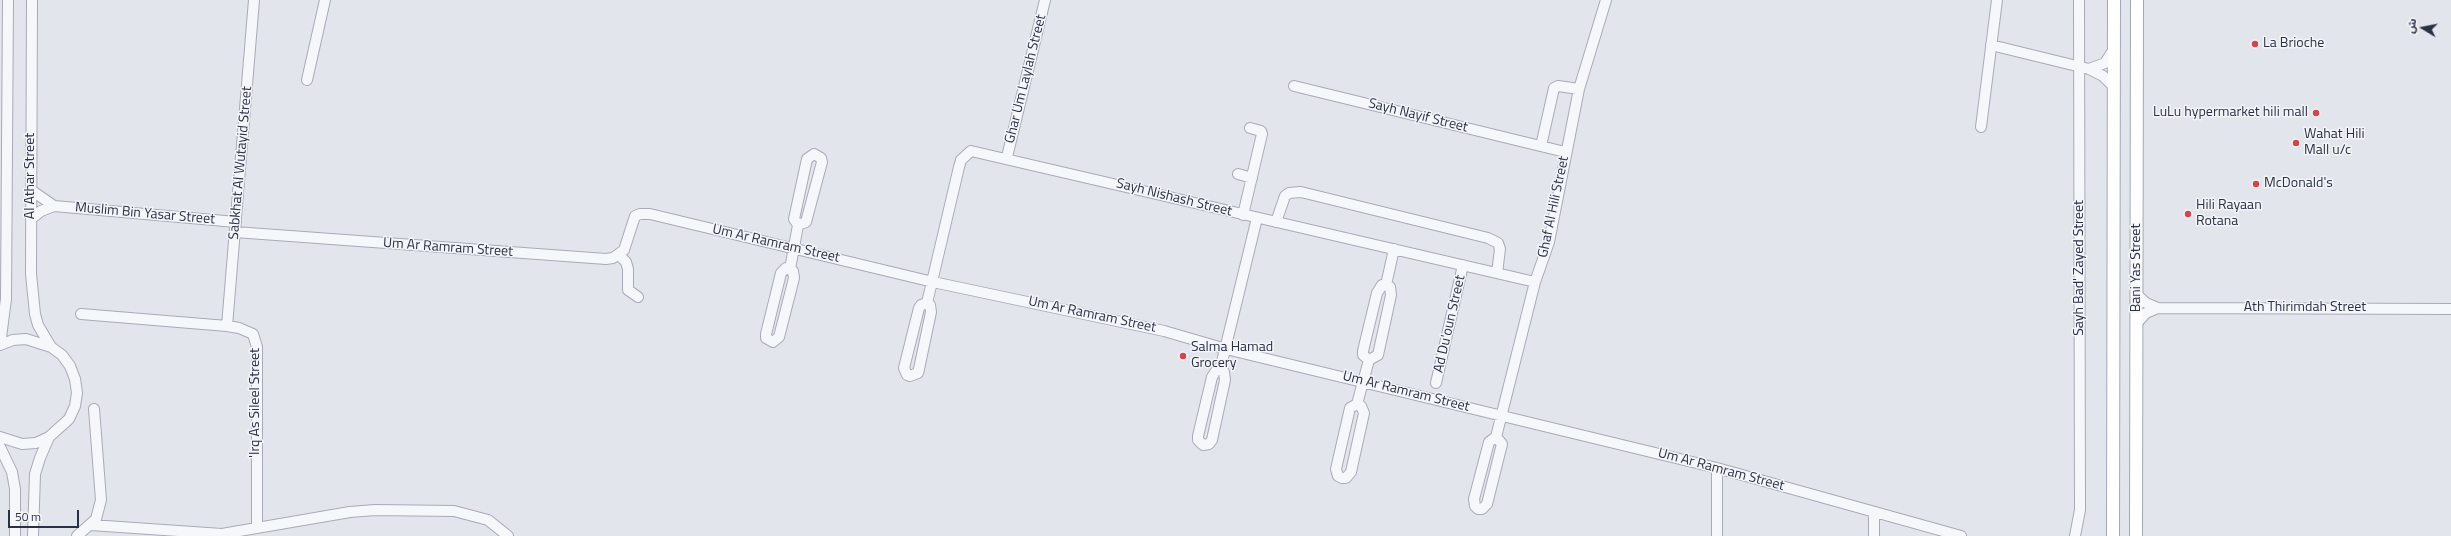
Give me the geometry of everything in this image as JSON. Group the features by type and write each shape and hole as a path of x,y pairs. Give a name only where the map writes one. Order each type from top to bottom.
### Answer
{"main road":[{"name":"Bani Yas Street","path":"2113,536 2114,0"},
{"name":"Bani Yas Street","path":"2136,536 2137,0"}],"street":[{"name":"Al Athar Street","path":"0,345 6,299 4,145 8,0"},
{"name":"Al Athar Street","path":"32,0 31,274 35,314 38,325 52,346 62,355 70,366 77,392 75,406 69,419 49,438"},
{"name":"Sabkhat Al Wutayid Street","path":"227,326 254,0"},
{"path":"308,80 325,0"},
{"name":"Ghar Um Laylah Street","path":"1007,158 1045,0"},
{"name":"Ghaf Al Hili Street","path":"1496,437 1502,444 1487,504 1482,509 1478,509 1474,503 1476,492 1489,442 1496,437 1535,282 1548,242 1565,152 1579,89 1606,0"},
{"path":"1981,127 1997,0"},
{"name":"Sayh Bad' Zayed Street","path":"2075,536 2080,510 2084,68 2079,0"},
{"path":"0,30 7,22"},
{"path":"1991,45 2084,68 2103,76 2114,86"},
{"path":"2084,68 2105,63 2114,48"},
{"path":"0,50 6,60"},
{"name":"Sayh Nayif Street","path":"1294,86 1565,152"},
{"path":"1541,146 1554,88 1558,86 1579,89"},
{"path":"1244,215 1262,134 1261,131 1250,128"},
{"name":"Sayh Nishash Street","path":"927,303 961,160 971,151 1007,158 1244,215 1535,282"},
{"path":"790,269 783,270 781,273 766,334 769,342 777,340 779,336 794,278 794,274 790,269 798,225 794,219 808,159 814,154 818,154 822,162 806,222 798,225"},
{"path":"1238,174 1252,178"},
{"name":"Muslim Bin Yasar Street","path":"31,190 54,206 236,222"},
{"path":"1276,222 1286,196 1289,193 1301,192 1488,238 1498,243 1500,249 1497,273"},
{"path":"31,219 41,211 54,206"},
{"name":"Um Ar Ramram Street","path":"235,232 598,259 613,258 619,255 624,250 632,221 640,214 650,214 933,282 1164,331 1226,349 1716,468 1961,536"},
{"path":"1220,370 1224,372 1225,380 1212,440 1209,444 1204,445 1198,440 1198,436 1212,377 1216,371 1220,370 1226,349 1257,218"},
{"path":"1386,285 1394,249"},
{"path":"619,255 626,262 628,269 628,290 638,297"},
{"name":"Ad Du'oun Street","path":"1436,383 1463,265"},
{"path":"1369,360 1363,355 1363,351 1377,293 1382,285 1386,285"},
{"path":"1369,360 1376,358 1380,348 1392,291 1386,285"},
{"name":"Ath Thirimdah Street","path":"2136,294 2146,303 2158,308 2451,309"},
{"name":"Sayh Nishash Street","path":"927,303 930,305 931,312 918,373 910,376 906,375 904,368 920,304 927,303"},
{"path":"2137,323 2146,314 2158,308"},
{"name":"'Irq As Sileel Street","path":"81,314 227,326 240,328 253,334 257,347 257,527"},
{"path":"0,345 13,340 26,339 52,346"},
{"path":"1357,404 1361,406 1364,413 1351,472 1346,478 1342,478 1338,476 1336,469 1350,408 1357,404 1369,360"},
{"path":"77,536 96,519 101,500 94,409"},
{"path":"0,437 22,444 36,443 49,438"},
{"path":"33,536 36,474 40,458 49,438"},
{"path":"0,447 12,472 15,489 15,536"},
{"path":"1716,468 1717,536"},
{"path":"91,525 209,534 350,512 375,510 454,511 488,520 508,536"},
{"path":"1874,512 1874,536"}],"place":[{"name":"La Brioche","path":"2255,44"},
{"name":"LuLu hypermarket hili mall","path":"2316,113"},
{"name":"Wahat Hili Mall u/c","path":"2296,143"},
{"name":"McDonald's","path":"2256,184"},
{"name":"Hili Rayaan Rotana","path":"2188,214"},
{"name":"Salma Hamad Grocery","path":"1183,356"}]}
